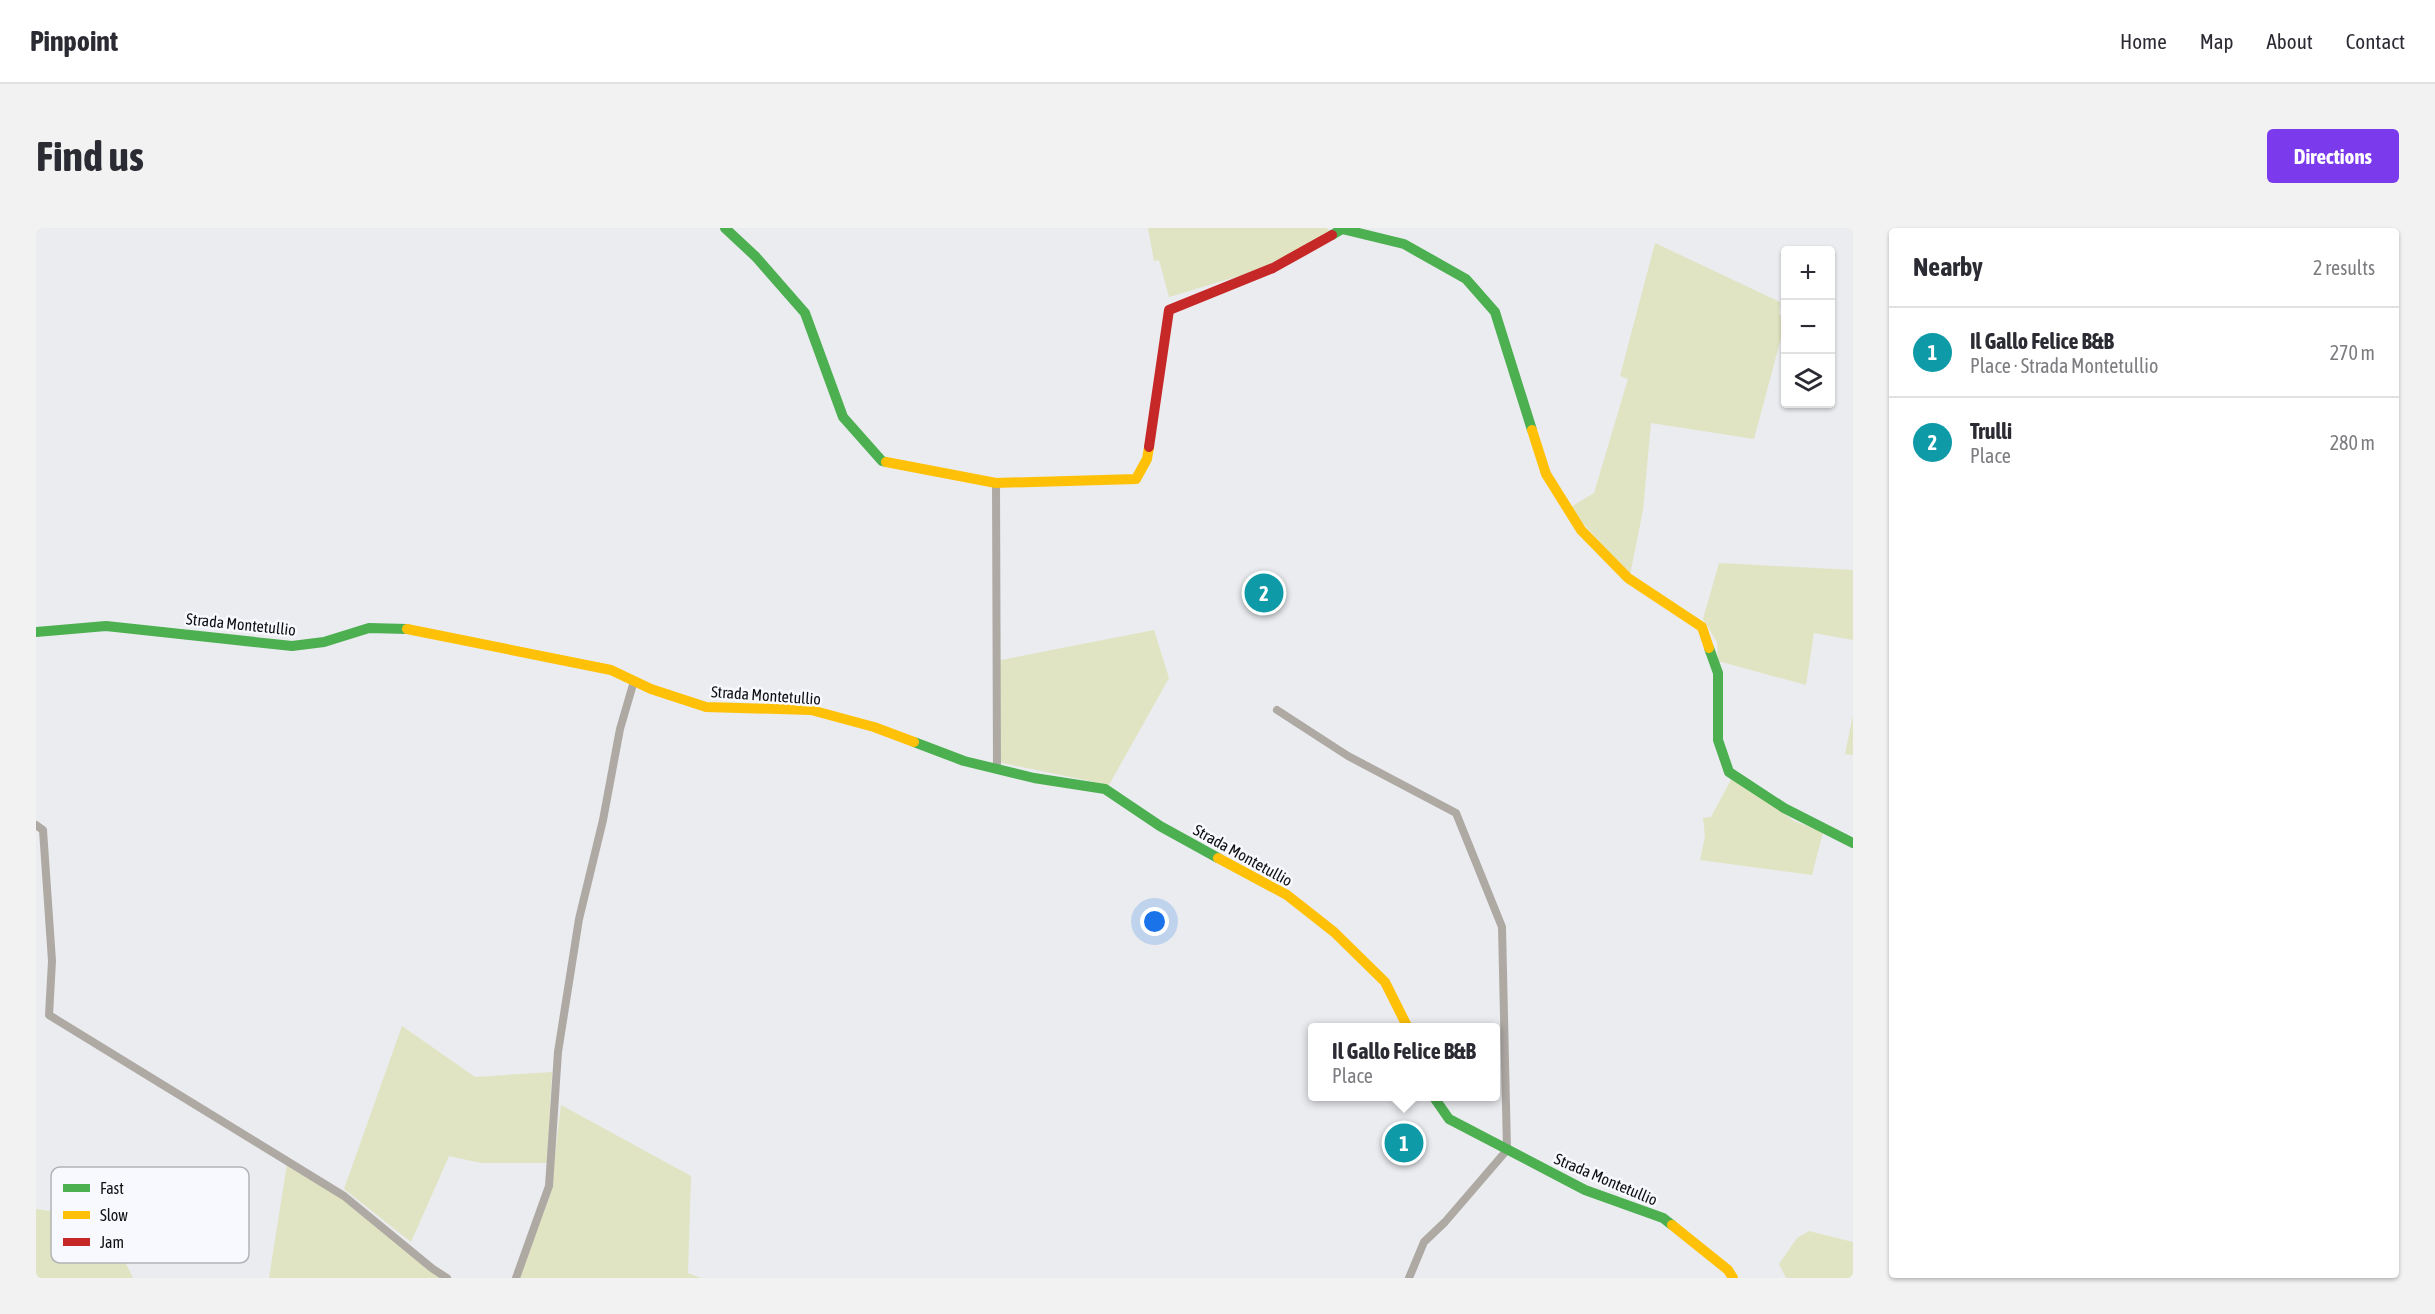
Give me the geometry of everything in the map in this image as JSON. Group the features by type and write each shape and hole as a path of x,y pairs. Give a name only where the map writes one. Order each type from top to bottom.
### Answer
{"street":[{"path":"725,228 756,257 805,313 843,417 882,461 996,483 1136,479 1148,459 1169,310 1273,268 1342,229 1404,244 1466,279 1496,312 1546,474 1581,530 1628,578 1702,627 1718,673 1718,740 1729,772 1784,808 1853,843"},
{"path":"996,483 997,768"},
{"name":"Strada Montetullio","path":"36,632 106,626 161,630 292,646 324,642 369,628 399,627 611,670 634,681 706,707 811,710 874,726 964,761 1034,778 1105,789 1170,831 1287,895 1334,932 1385,982 1406,1023"},
{"path":"516,1278 549,1186 558,1052 579,920 603,820 620,729 634,681"},
{"path":"1277,710 1348,756 1456,813 1502,927 1507,1150 1445,1222 1424,1242 1409,1278"},
{"path":"36,825 43,830 52,961 49,1015 344,1196 447,1278"},
{"name":"Strada Montetullio","path":"1436,1101 1449,1119 1507,1150 1585,1190 1663,1218 1728,1270 1733,1278"}],"green space":[{"path":"1148,228 1327,228 1330,232 1259,270 1169,297 1159,260 1154,261"},
{"path":"1655,243 1780,302 1781,338 1754,439 1651,423 1643,510 1630,575 1569,508 1594,493 1628,379 1620,376"},
{"path":"1719,563 1853,570 1853,640 1814,633 1806,685 1718,661 1717,642 1703,619"},
{"path":"1154,630 1169,678 1109,785 993,761 996,661"},
{"path":"1853,715 1853,755 1845,754"},
{"path":"1733,776 1794,821 1823,832 1812,875 1700,860 1705,836 1703,818 1711,817"},
{"path":"402,1026 475,1077 552,1072 547,1163 481,1163 449,1156 411,1242 344,1189"},
{"path":"561,1105 691,1176 688,1273 701,1278 518,1278 550,1195"},
{"path":"287,1164 372,1215 442,1278 269,1278"},
{"path":"36,1209 51,1211 51,1263 126,1263 133,1278 36,1278"},
{"path":"1809,1231 1853,1242 1853,1278 1786,1278 1779,1264 1797,1238"}],"traffic: fast":[{"path":"725,228 756,257 805,313 843,417 882,461 886,462"},
{"path":"1332,235 1342,229 1404,244 1466,279 1495,312 1532,430"},
{"path":"36,632 106,626 292,646 324,642 369,628 407,629"},
{"path":"1709,648 1718,673 1718,740 1729,772 1784,808 1853,843"},
{"path":"914,742 964,761 1034,778 1105,789 1160,826 1218,858"},
{"path":"1436,1101 1449,1119 1585,1190 1663,1218 1672,1225"}],"traffic: slow":[{"path":"1532,430 1546,474 1581,530 1628,578 1702,627 1709,648"},
{"path":"886,462 996,483 1136,479 1147,459 1149,447"},
{"path":"407,629 611,670 651,689 706,707 811,710 874,727 914,742"},
{"path":"1218,858 1287,895 1334,932 1385,982 1406,1023"},
{"path":"1672,1225 1728,1270 1733,1278"}],"traffic: jam":[{"path":"1149,447 1169,310 1273,268 1332,235"}],"place":[{"name":"Trulli","path":"1264,593"},
{"name":"Il Gallo Felice B&B","path":"1404,1143"}]}
